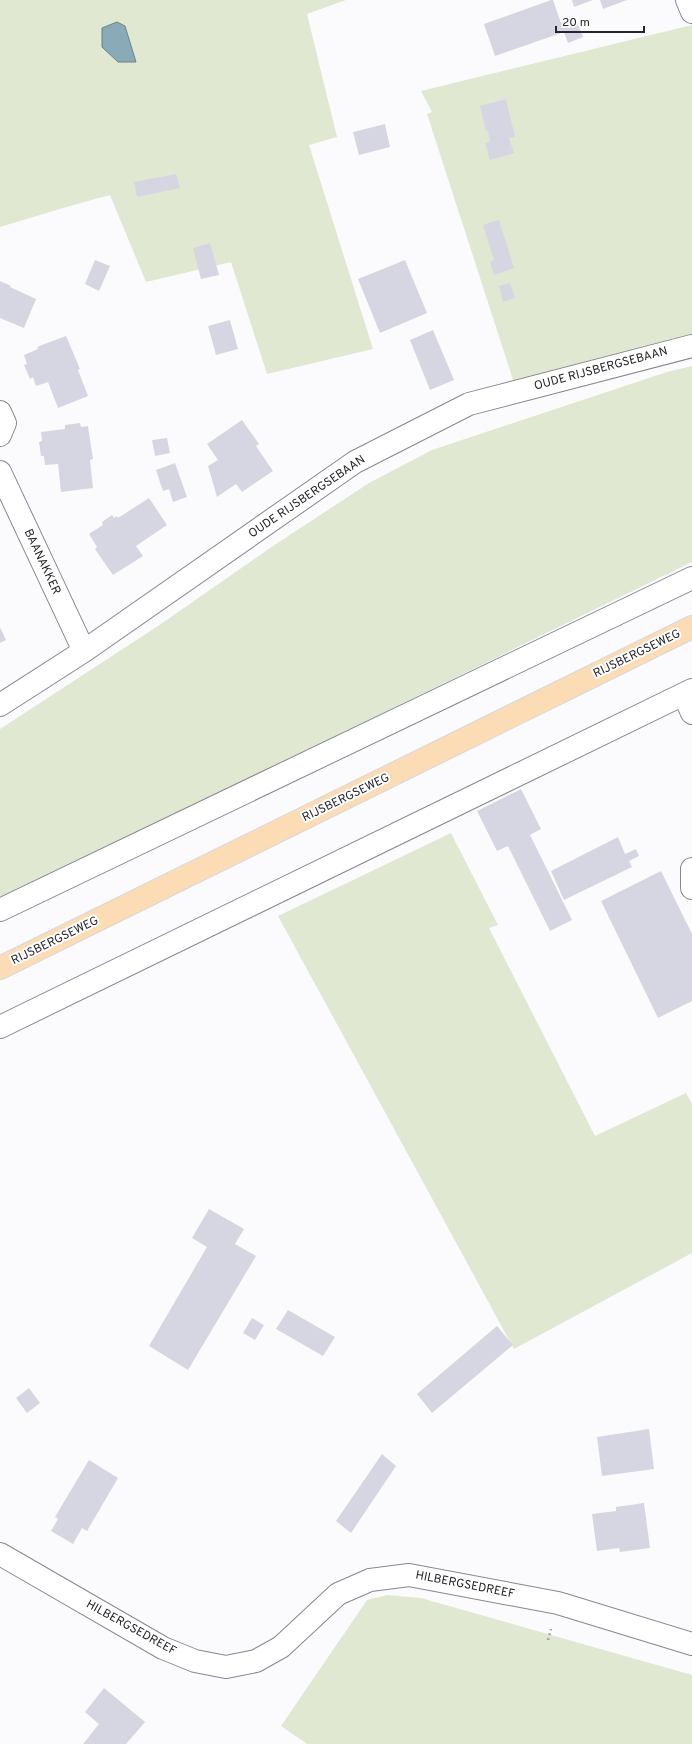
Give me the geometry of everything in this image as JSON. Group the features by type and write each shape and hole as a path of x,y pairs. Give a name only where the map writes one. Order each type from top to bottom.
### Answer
{"main road":[{"name":"RIJSBERGSEWEG","path":"0,968 692,627"}],"street":[{"path":"687,0 692,12"},
{"name":"OUDE RIJSBERGSEBAAN","path":"0,705 84,651 355,462 469,404 692,346"},
{"path":"0,412 5,422 0,435"},
{"name":"BAANAKKER","path":"0,472 84,651"},
{"path":"0,910 692,578"},
{"path":"0,1027 689,699"},
{"path":"692,870 692,888"},
{"name":"HILBERGSEDREEF","path":"0,1554 163,1648 194,1661 226,1667 256,1661 281,1647 338,1594 370,1580 409,1575 558,1603 692,1644"}],"green space":[{"path":"0,0 346,0 307,14 337,137 309,145 373,349 267,374 231,262 146,282 110,195 0,227"},
{"path":"692,25 692,338 516,389 427,114 432,112 421,91"},
{"path":"692,366 692,562 0,900 0,729 161,624 270,548 369,483 432,450 667,372"},
{"path":"451,833 498,925 489,928 595,1136 686,1093 692,1104 692,1253 514,1349 278,916"},
{"path":"387,1595 421,1598 692,1675 692,1744 307,1744 281,1726 367,1600"}],"water":[{"path":"117,22 125,26 136,62 118,62 102,47 102,28"}],"building":[{"path":"553,0 561,23 575,17 583,37 568,43 564,32 495,56 484,24"},
{"path":"572,0 593,0 574,7"},
{"path":"600,0 627,0 603,9"},
{"path":"506,99 515,137 509,138 514,153 490,160 485,143 490,142 488,131 486,131 480,106"},
{"path":"385,124 390,147 359,155 353,132"},
{"path":"176,174 180,188 137,197 134,182"},
{"path":"499,220 514,268 494,275 490,262 494,260 483,225"},
{"path":"210,243 219,275 201,279 193,248"},
{"path":"95,260 110,266 99,291 85,284"},
{"path":"405,260 427,313 380,333 358,279"},
{"path":"0,281 36,299 24,328 0,318"},
{"path":"510,283 515,298 503,302 499,286"},
{"path":"230,320 238,349 216,355 208,326"},
{"path":"433,330 454,380 430,390 410,340"},
{"path":"66,336 80,369 78,370 88,396 58,408 48,382 36,386 33,377 30,379 24,365 27,364 24,355 38,349 37,347"},
{"path":"242,420 259,444 256,446 273,471 242,492 236,484 217,497 208,466 218,460 207,444"},
{"path":"80,423 81,427 88,426 93,459 90,460 93,488 61,492 58,464 45,465 44,456 41,456 39,442 42,441 41,432 65,429 65,425"},
{"path":"167,438 170,453 155,456 152,440"},
{"path":"175,463 187,497 173,502 169,489 163,491 156,470"},
{"path":"149,498 167,525 136,546 143,556 113,575 95,549 97,547 89,534 103,525 102,522 112,515 114,518 117,516 118,518"},
{"path":"0,627 6,640 0,643"},
{"path":"521,789 541,829 530,835 572,920 550,931 508,846 497,851 477,811"},
{"path":"618,837 625,854 636,849 639,856 629,861 632,867 564,900 551,871"},
{"path":"661,871 692,934 692,1001 658,1018 601,901"},
{"path":"209,1209 244,1229 235,1244 256,1256 188,1370 149,1346 207,1247 192,1238"},
{"path":"288,1310 335,1337 323,1356 276,1329"},
{"path":"252,1318 264,1325 255,1340 243,1333"},
{"path":"497,1326 513,1345 432,1413 417,1394"},
{"path":"29,1388 40,1403 27,1413 16,1398"},
{"path":"649,1429 654,1469 602,1476 597,1437"},
{"path":"382,1454 396,1466 351,1533 336,1521"},
{"path":"89,1460 118,1478 87,1531 82,1528 73,1544 51,1531 58,1519 55,1517"},
{"path":"644,1503 650,1548 620,1552 619,1548 597,1551 592,1514 616,1511 616,1507"},
{"path":"104,1688 145,1722 126,1744 83,1744 99,1724 85,1712"}]}
